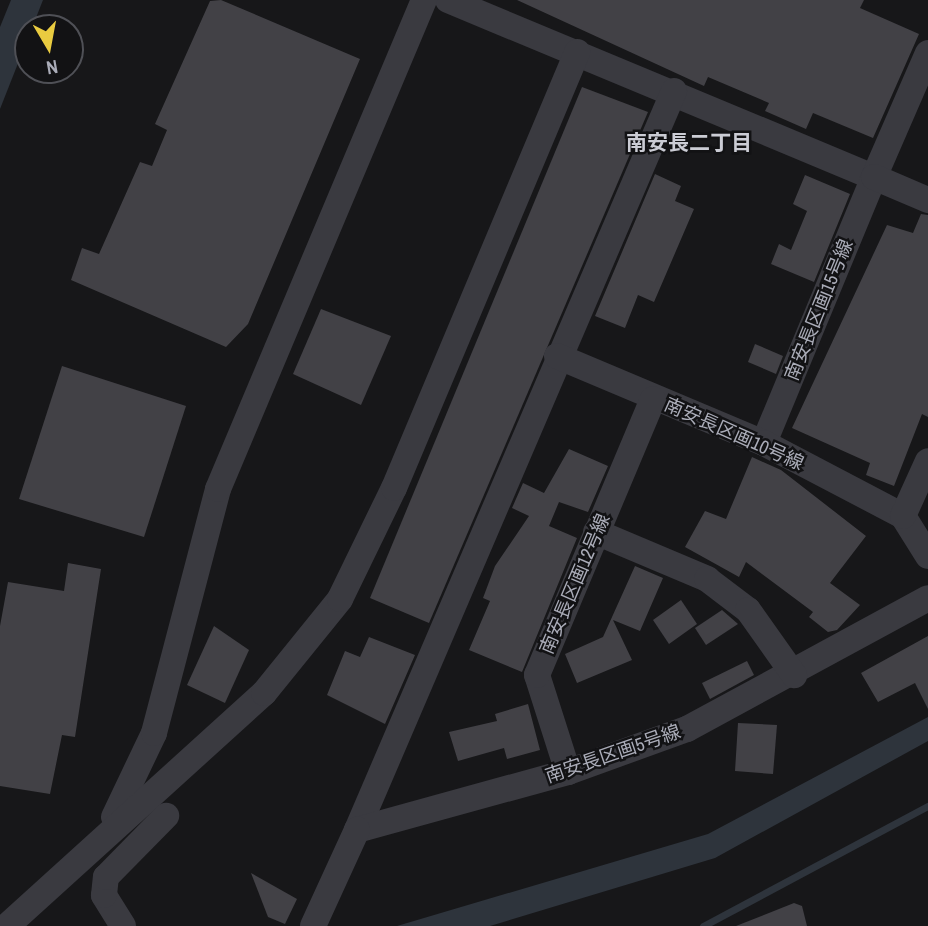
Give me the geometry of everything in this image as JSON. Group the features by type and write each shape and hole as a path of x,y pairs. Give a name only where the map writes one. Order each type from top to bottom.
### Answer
{"street":[{"path":"72,867 121,807 143,763 218,489 424,0"},
{"path":"448,0 674,91 928,200"},
{"path":"7,926 264,692 340,599 394,488 577,52"},
{"name":"南安長区画15号線","path":"764,443 928,53"},
{"path":"313,926 357,830 557,356 674,91"},
{"name":"南安長区画10号線","path":"557,356 653,399 764,443 903,516"},
{"name":"南安長区画12号線","path":"568,772 537,675 653,399"},
{"path":"928,461 903,516 928,556"},
{"path":"596,532 707,579 748,610 794,675"},
{"name":"南安長区画5号線","path":"357,830 568,772 687,729 794,675 928,598"},
{"path":"123,926 104,895 106,877 166,816"}],"shaded area":[{"path":"11,0 43,0 37,14 14,14 14,74 0,109 0,27"},
{"path":"928,717 928,741 715,858 490,926 397,926 708,834"}],"building":[{"path":"221,0 360,59 248,324 226,347 71,280 82,248 99,254 140,162 152,166 167,130 155,124 210,1"},
{"path":"517,0 864,0 860,8 919,34 873,138 813,113 806,129 765,111 769,103 708,77 704,86"},
{"path":"582,87 648,112 429,623 370,598"},
{"path":"655,174 681,186 675,201 694,209 654,302 638,295 625,328 595,316"},
{"path":"805,175 850,194 814,282 771,264 779,244 791,250 807,211 793,204"},
{"path":"921,214 928,215 928,417 922,414 894,486 866,475 870,463 792,428 887,225 913,233"},
{"path":"321,309 391,336 361,405 293,374"},
{"path":"755,344 783,356 776,374 748,362"},
{"path":"62,366 186,406 144,537 19,499"},
{"path":"569,449 608,466 588,512 559,502 549,526 577,538 522,672 469,650 490,601 483,598 495,566 529,516 512,508 523,483 544,493"},
{"path":"752,457 781,470 866,536 830,583 860,605 837,630 828,632 809,617 813,612 746,562 739,577 685,547 705,511 726,519"},
{"path":"68,563 101,569 75,737 62,735 50,794 0,786 0,626 8,582 64,591"},
{"path":"635,566 663,578 640,631 613,620 632,660 577,683 565,654 603,637"},
{"path":"681,600 697,624 669,644 653,620"},
{"path":"722,610 738,624 706,645 695,628"},
{"path":"214,626 249,650 225,703 187,685"},
{"path":"928,636 928,709 915,683 878,702 861,673"},
{"path":"369,637 415,655 385,724 327,695 345,651 360,657"},
{"path":"747,661 754,675 710,699 702,683"},
{"path":"528,704 540,750 507,759 504,748 458,761 449,732 497,721 495,714"},
{"path":"738,723 777,725 773,774 735,771"},
{"path":"251,873 297,899 285,924 268,917"},
{"path":"794,903 802,906 807,926 736,926"}],"waterway":[{"path":"703,926 928,806"}],"district":[{"name":"南安長二丁目","path":"689,143"}]}
